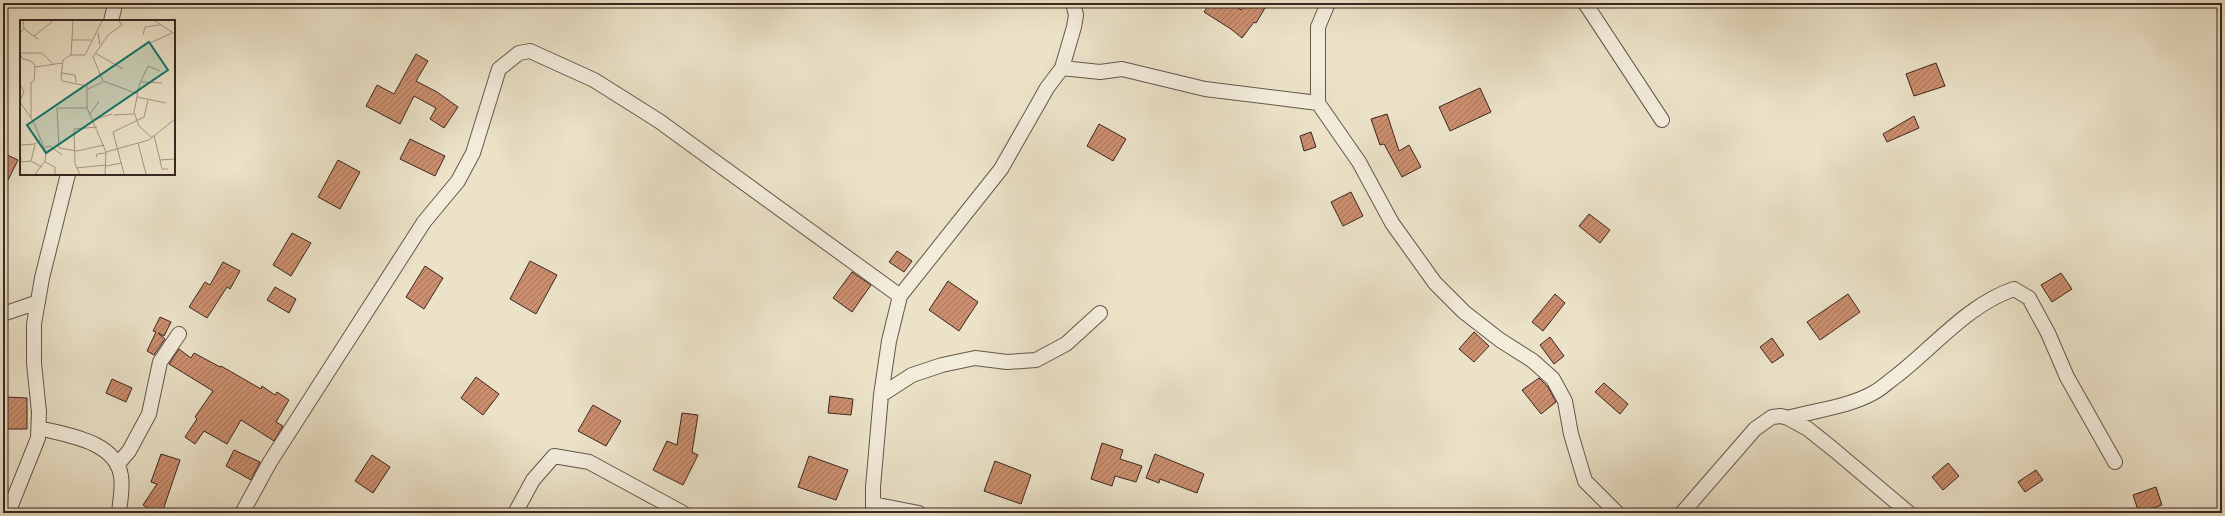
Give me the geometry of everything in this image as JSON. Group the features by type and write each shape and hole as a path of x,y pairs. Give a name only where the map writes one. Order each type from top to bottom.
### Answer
{"street":[{"path":"111,20 114,3"},
{"path":"919,513 873,509 881,395 889,341 900,296 1001,169 1047,88 1062,68 1074,27 1076,15 1073,3"},
{"path":"1328,3 1318,27 1318,103 1359,162 1392,223 1435,283 1464,312 1500,340 1533,361 1553,378 1565,402 1570,434 1585,481 1617,513"},
{"path":"1585,3 1662,120"},
{"path":"242,513 270,462 424,222 458,182 473,153 499,69 519,53 530,51 594,80 659,121 900,296"},
{"path":"1062,68 1100,72 1122,70 1205,89 1318,103"},
{"path":"8,513 38,438 39,412 34,363 34,324 54,225 68,175"},
{"path":"1788,418 1846,403 1873,393 1912,363 1964,317 1997,295 2014,289 2029,298 2048,333 2067,377 2115,462"},
{"path":"3,314 38,302"},
{"path":"881,395 912,375 942,365 975,358 1007,362 1036,360 1066,344 1100,313"},
{"path":"117,465 129,451 149,414 160,362 179,334"},
{"path":"1682,513 1755,429 1772,418 1781,416 1788,418 1833,449 1909,513"},
{"path":"38,428 82,440 98,447 114,458 121,475 119,513"},
{"path":"515,513 533,480 554,456 589,462 683,513"}],"building":[{"path":"1210,3 1230,3 1241,10 1245,3 1268,3 1256,23 1254,22 1242,38 1231,29 1204,12"},
{"path":"416,54 428,61 416,81 437,92 458,107 444,128 430,119 436,108 414,96 400,124 366,106 377,85 394,94"},
{"path":"1936,63 1945,86 1914,96 1906,74"},
{"path":"1480,88 1491,112 1450,131 1439,107"},
{"path":"1387,114 1399,151 1409,145 1421,167 1402,177 1384,144 1380,145 1371,119"},
{"path":"1914,116 1919,128 1887,142 1883,134"},
{"path":"1099,124 1126,139 1113,161 1087,146"},
{"path":"1311,132 1316,147 1304,151 1300,136"},
{"path":"410,139 445,156 435,176 400,159"},
{"path":"3,153 18,160 3,190"},
{"path":"338,160 360,172 340,209 318,197"},
{"path":"1351,192 1363,216 1343,226 1331,202"},
{"path":"1589,214 1610,230 1600,243 1579,226"},
{"path":"292,233 311,243 291,276 273,265"},
{"path":"897,251 912,261 904,272 889,262"},
{"path":"530,261 557,275 536,314 510,299"},
{"path":"223,262 240,271 230,289 227,287 207,318 189,307 205,282 210,285"},
{"path":"425,266 443,278 424,309 406,297"},
{"path":"852,272 871,285 852,312 833,298"},
{"path":"2061,273 2072,289 2052,302 2041,285"},
{"path":"948,281 978,302 959,331 929,310"},
{"path":"275,287 296,299 289,313 267,300"},
{"path":"1555,294 1565,303 1543,331 1532,322"},
{"path":"1848,294 1860,312 1820,340 1807,322"},
{"path":"160,317 171,322 164,336 158,333 165,339 154,355 147,351 156,332 153,331"},
{"path":"1474,332 1489,346 1474,362 1459,349"},
{"path":"1550,337 1564,356 1554,364 1540,345"},
{"path":"1772,338 1784,355 1772,363 1760,347"},
{"path":"179,349 191,358 194,353 220,367 221,366 261,389 262,386 275,395 277,392 289,400 276,422 283,426 274,441 241,420 227,444 204,431 195,444 185,437 197,419 195,417 213,391 169,364"},
{"path":"476,377 499,394 483,415 461,398"},
{"path":"1539,378 1548,387 1556,402 1541,414 1522,390"},
{"path":"112,379 132,388 126,402 106,393"},
{"path":"1604,383 1628,404 1620,414 1595,392"},
{"path":"830,396 853,399 851,415 828,413"},
{"path":"6,397 27,398 27,429 6,429"},
{"path":"593,405 621,421 606,446 578,431"},
{"path":"682,413 698,415 692,452 698,455 683,485 653,470 667,441 677,445"},
{"path":"1102,443 1123,450 1120,459 1142,466 1136,482 1115,476 1112,486 1091,479"},
{"path":"234,450 260,462 251,480 226,466"},
{"path":"161,454 180,460 162,513 155,513 143,505 157,484 151,482"},
{"path":"1155,454 1204,474 1197,493 1160,479 1159,483 1146,478"},
{"path":"372,455 390,467 373,493 355,481"},
{"path":"809,456 848,470 836,500 798,487"},
{"path":"995,461 1031,475 1021,504 984,491"},
{"path":"1948,463 1959,476 1943,490 1932,477"},
{"path":"2036,470 2043,480 2025,492 2018,482"},
{"path":"2156,487 2162,505 2139,513 2133,495"}]}
